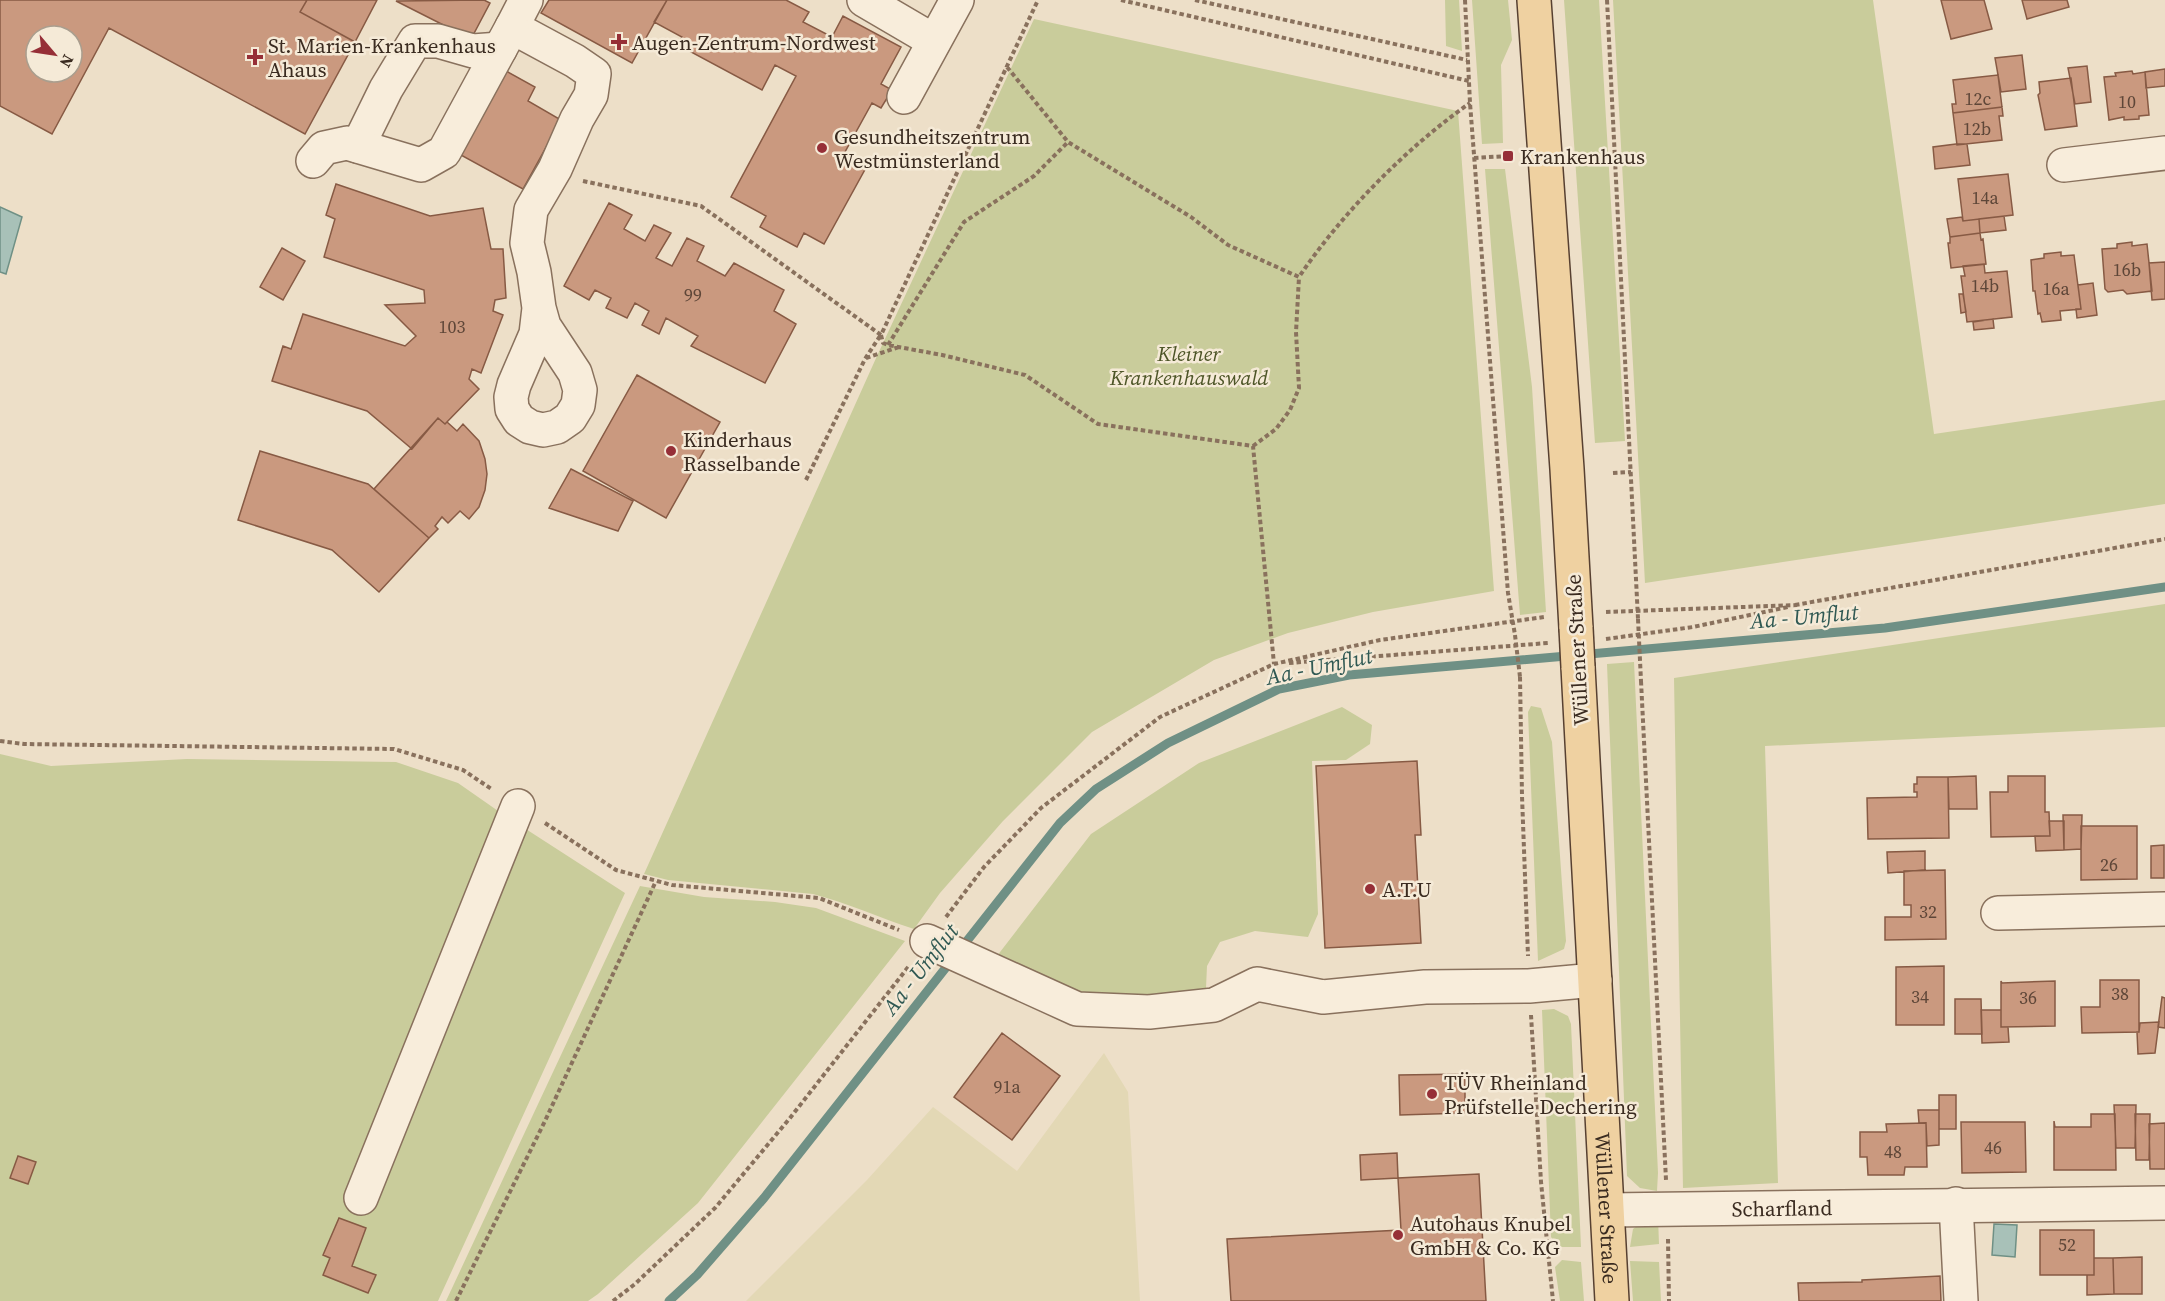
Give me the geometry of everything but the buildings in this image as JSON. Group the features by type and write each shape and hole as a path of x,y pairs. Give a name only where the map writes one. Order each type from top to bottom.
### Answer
{"main road":[{"name":"Wüllener Straße","path":"1534,0 1578,637 1612,1301"}],"street":[{"path":"864,0 934,41"},
{"path":"904,97 957,0"},
{"path":"313,161 324,148 347,142 421,165 444,152 513,25"},
{"path":"358,146 386,89 415,41 438,41 473,51 513,25"},
{"path":"513,25 594,74 591,95 577,119 555,169 531,210 527,243 539,308"},
{"path":"2064,165 2165,153"},
{"path":"361,1198 518,806"},
{"path":"1998,913 2165,909"},
{"path":"932,943 1077,1009 1149,1012 1214,1005 1257,984 1323,997 1425,987 1529,986 1595,980"},
{"name":"Scharfland","path":"1608,1210 2165,1203"},
{"path":"1956,1204 1961,1301"}],"path":[{"path":"806,480 865,359 881,335 1038,0"},
{"path":"1121,0 1469,81"},
{"path":"1195,0 1467,60"},
{"path":"1465,0 1470,103 1508,593 1520,677 1529,986 1541,1182 1553,1301"},
{"path":"1607,0 1668,1210 1669,1301"},
{"path":"1007,67 1068,142 1191,217 1228,245 1299,277"},
{"path":"555,169 586,183 701,206 881,335 883,343 888,345 1024,375 1098,424 1253,446 1276,429 1290,410 1299,388 1296,332 1299,277 1318,248 1381,180 1438,127 1470,103"},
{"path":"888,345 964,222 1034,176 1068,142"},
{"path":"1474,158 1508,156"},
{"path":"865,359 900,347"},
{"path":"1253,446 1274,664"},
{"path":"1613,473 1631,472"},
{"path":"1274,664 1693,627 1797,605 2165,539"},
{"path":"1637,609 1797,605"},
{"path":"1274,664 1380,640 1513,621"},
{"path":"0,741 24,744 394,749 463,770 616,870 672,885 819,898 932,943"},
{"path":"456,1301 545,1121 656,881"}],"shaded area":[{"path":"1104,1053 1128,1092 1140,1301 746,1301 867,1180 933,1107 1017,1171"}],"green space":[{"path":"1445,0 1459,0 1462,51 1446,46"},
{"path":"1472,0 1508,0 1512,40 1501,65 1503,143 1482,144"},
{"path":"1564,0 1599,0 1625,441 1595,443"},
{"path":"1613,0 1873,0 1934,434 2165,400 2165,504 1645,583"},
{"name":"Kleiner Krankenhauswald","path":"1034,19 1458,111 1494,591 1373,612 1288,633 1214,660 1092,732 1003,821 940,893 914,929 813,894 668,880 644,874 877,356"},
{"path":"1485,169 1505,169 1532,387 1546,612 1520,615"},
{"path":"2165,604 2165,727 1765,746 1778,1183 1683,1188 1674,678"},
{"path":"1634,662 1657,1191 1640,1188 1627,1176 1607,664"},
{"path":"1531,706 1541,708 1552,742 1566,941 1564,949 1538,961 1528,712"},
{"path":"1342,707 1372,725 1370,744 1346,760 1312,761 1318,914 1308,937 1255,931 1220,942 1207,966 1206,988 1142,1002 1078,994 997,956 1091,834 1199,763"},
{"path":"0,754 51,766 187,759 396,762 458,783 625,893 438,1301 0,1301"},
{"path":"640,886 704,897 775,902 816,908 905,941 698,1203 598,1294 588,1301 446,1301"},
{"path":"1554,1009 1568,1016 1571,1024 1581,1247 1558,1247 1551,1237 1542,1010"},
{"path":"1650,1216 1658,1217 1659,1244 1630,1247 1633,1229"},
{"path":"1562,1260 1581,1262 1584,1301 1560,1301 1555,1267"},
{"path":"1630,1261 1659,1262 1661,1301 1633,1301"}],"water":[{"path":"0,207 22,217 6,274 0,272"},
{"path":"1994,1224 2017,1225 2015,1257 1992,1255"}],"waterway":[{"name":"Aa - Umflut","path":"669,1301 697,1275 764,1198 1060,823 1096,789 1168,743 1279,689 1349,675 1885,628 2165,587"}],"place":[{"name":"Augen-Zentrum-Nordwest","path":"619,42"},
{"name":"St. Marien-Krankenhaus Ahaus","path":"255,57"},
{"name":"Gesundheitszentrum Westmünsterland","path":"822,148"},
{"name":"Krankenhaus","path":"1508,156"},
{"name":"Kinderhaus Rasselbande","path":"671,451"},
{"name":"A.T.U","path":"1370,889"},
{"name":"TÜV Rheinland Prüfstelle Dechering","path":"1432,1094"},
{"name":"Autohaus Knubel GmbH & Co. KG","path":"1398,1235"}]}
